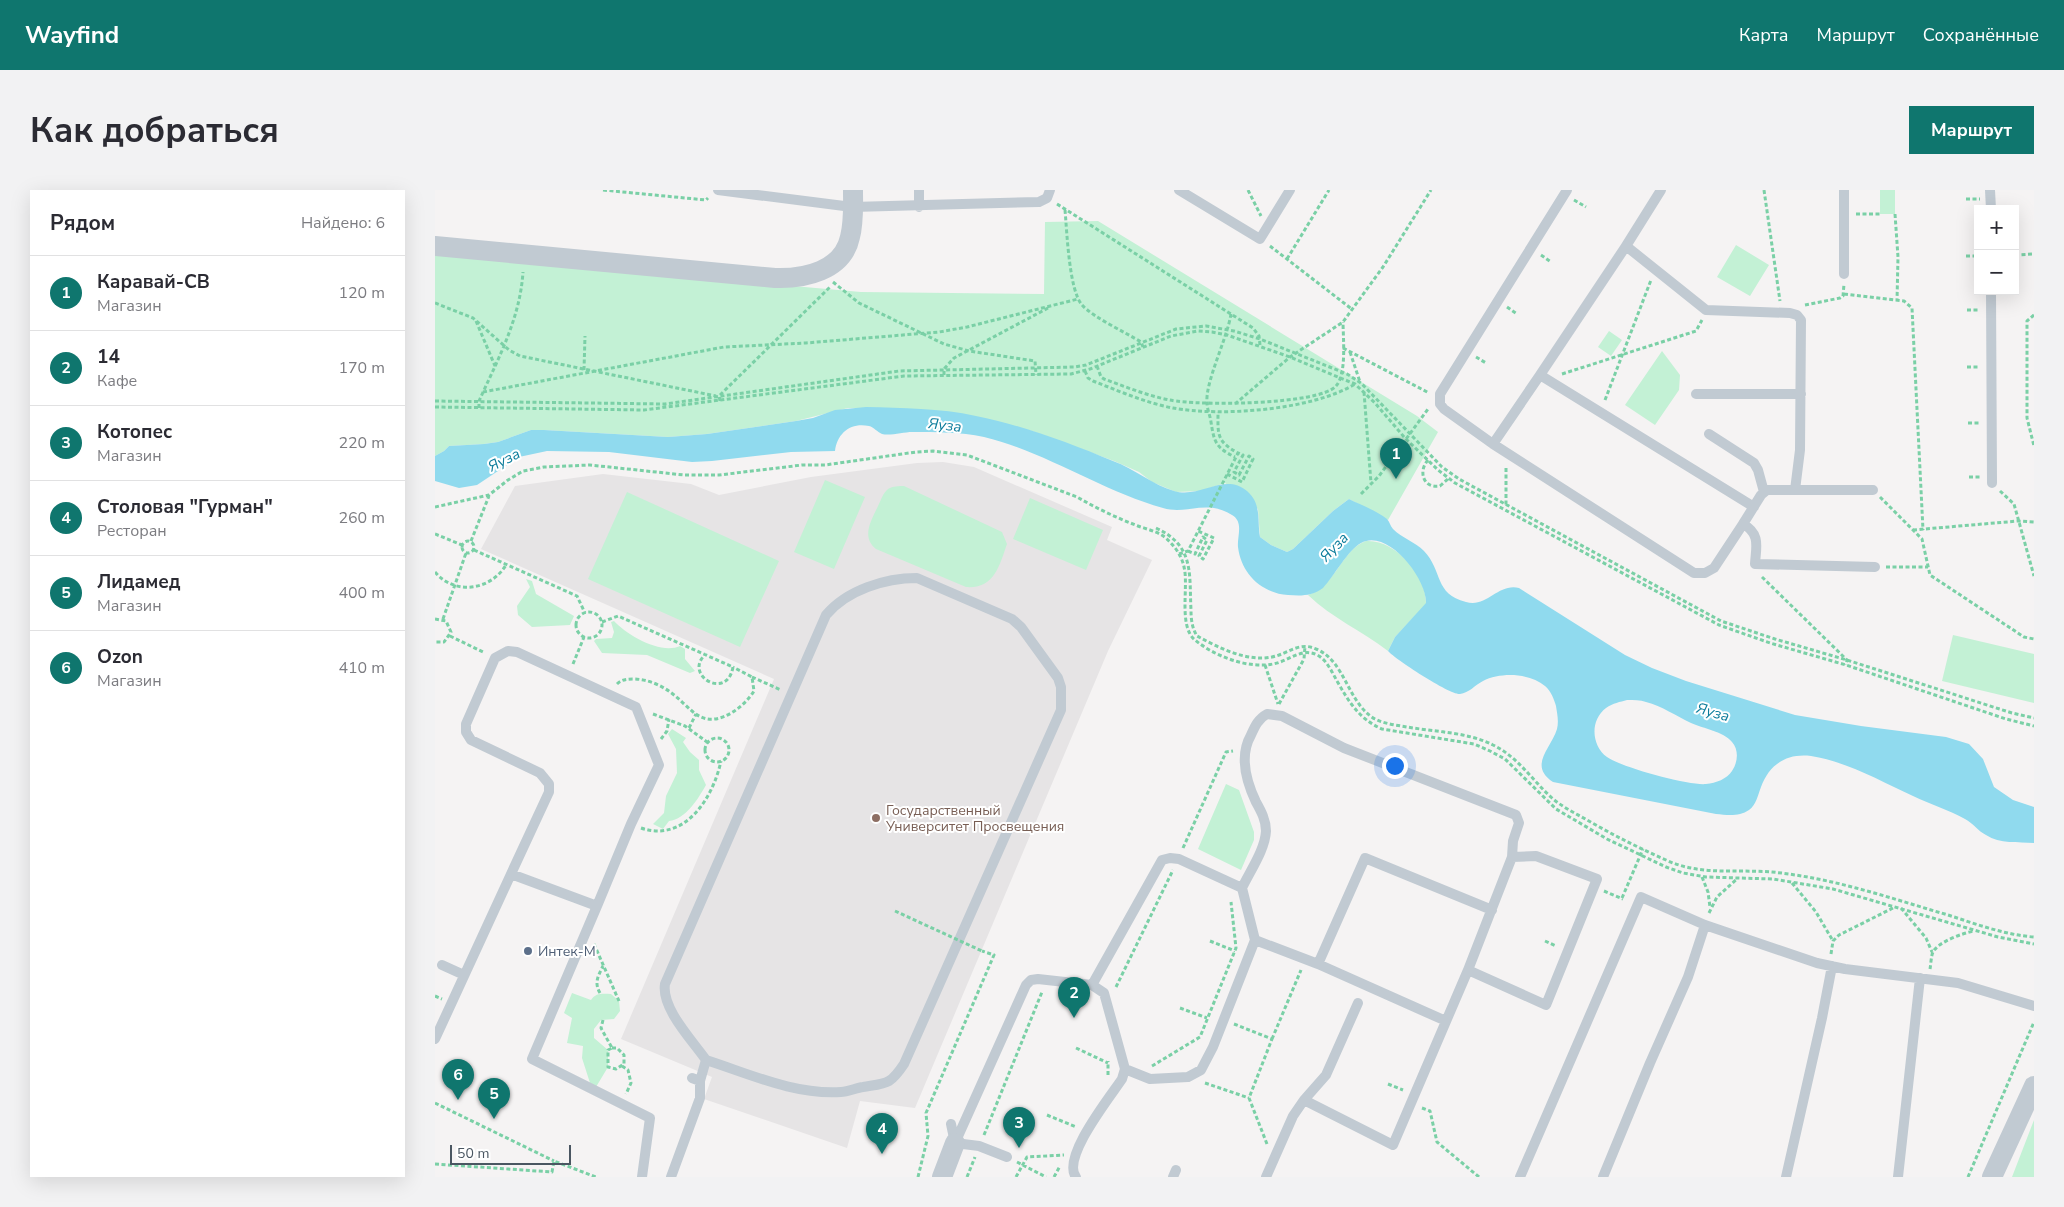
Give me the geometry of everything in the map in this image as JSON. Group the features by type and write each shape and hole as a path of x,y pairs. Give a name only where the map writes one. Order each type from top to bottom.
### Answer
{"street":[{"path":"435,246 775,278 828,277 833,263 848,245 851,236 853,199"},
{"path":"1992,1177 2034,1086"},
{"path":"942,1177 953,1134"}],"lane":[{"path":"919,190 919,207"},
{"path":"1179,190 1260,239 1289,190"},
{"path":"1567,190 1441,390 1439,399 1444,409 1505,452 1694,573 1705,573 1714,568 1764,492 1771,489 1873,490"},
{"path":"1493,444 1626,246 1661,190"},
{"path":"1843,274 1844,190"},
{"path":"1990,190 1991,205"},
{"path":"714,193 853,199 919,207 952,204 1039,202 1048,194"},
{"path":"1626,246 1707,311 1797,315 1801,323 1801,394 1805,450 1795,490"},
{"path":"1991,295 1992,483"},
{"path":"1540,374 1754,507"},
{"path":"1696,394 1801,394"},
{"path":"1709,434 1753,463 1758,470 1764,492"},
{"path":"1743,524 1755,534 1755,564 1875,567"},
{"path":"905,578 917,578 1012,619 1021,627 1058,678 1061,687 1061,710 904,1064 888,1083 843,1092 811,1091 785,1086 706,1060 669,1008 663,992 665,984 826,615 833,607 855,593 874,585 905,578"},
{"path":"435,1038 549,792 549,784 540,773 471,740 466,732 466,724 495,658 508,651 517,652 636,707 659,765 631,824 532,1059 650,1118 642,1177"},
{"path":"1125,1069 1150,1078 1187,1077 1201,1070 1213,1048 1253,943 1242,888 1266,833 1263,817 1247,776 1245,748 1259,720 1267,714 1273,714 1282,716 1344,748 1512,813 1518,818 1519,823 1513,841 1512,857 1492,910 1447,1021 1393,1145 1304,1100"},
{"path":"1468,970 1546,1004 1597,879 1545,858 1531,855 1512,857"},
{"path":"1092,985 1162,860 1170,858 1179,859 1242,888"},
{"path":"1318,964 1365,858 1492,910"},
{"path":"511,874 597,906"},
{"path":"1520,1177 1641,897 1705,925 1802,959 1831,966 1972,987 2034,1006"},
{"path":"1603,1177 1688,977 1705,925"},
{"path":"1253,943 1318,964 1447,1021"},
{"path":"443,965 464,975"},
{"path":"1786,1177 1823,1018 1831,966"},
{"path":"1007,1157 953,1134 1026,984 1031,980 1038,979 1092,985 1104,993 1125,1069 1122,1079 1084,1135 1073,1166 1076,1177"},
{"path":"1898,1177 1925,979"},
{"path":"1266,1177 1293,1116 1326,1075 1358,1003"},
{"path":"671,1177 700,1098 696,1079 706,1060"}],"path":[{"path":"603,190 706,200 714,193"},
{"path":"1248,190 1267,229"},
{"path":"1287,259 1329,190"},
{"path":"1235,404 1295,353 1343,322 1383,267 1431,190"},
{"path":"1764,190 1782,313"},
{"path":"1048,194 1065,210 1253,328 1260,339 1260,345"},
{"path":"1065,210 1073,285 1078,300 1088,310 1141,342 1143,347"},
{"path":"1844,213 1880,214"},
{"path":"1895,214 1899,257 1897,300"},
{"path":"1260,239 1353,310"},
{"path":"2019,255 2034,254"},
{"path":"479,408 479,401 516,315 521,297 524,255"},
{"path":"1966,256 1974,256"},
{"path":"1601,412 1620,355 1655,270"},
{"path":"1797,315 1802,307 1806,305 1840,298 1843,294 1843,274"},
{"path":"719,396 772,345 828,277 859,303 922,334 944,344 969,351 1035,361 1036,374"},
{"path":"1843,294 1904,301 1912,308 1923,530"},
{"path":"483,392 724,347 922,334 967,327 1078,300"},
{"path":"435,304 476,320 504,346 520,356 719,396"},
{"path":"944,375 944,369 954,358 1053,306"},
{"path":"1554,384 1560,374 1697,331 1707,311"},
{"path":"1231,314 1229,330 1210,382 1207,404 1213,438 1225,452 1235,458"},
{"path":"2034,315 2027,320 2027,418 2034,446"},
{"path":"476,320 495,366"},
{"path":"1095,361 1101,377 1170,400 1207,404 1235,404 1325,393 1336,386 1341,378 1343,322"},
{"path":"435,400 651,404 899,371 1075,367 1095,361 1161,334 1191,327 1219,327 1260,339 1342,372 1361,383 1449,473 1721,621 2012,713 2034,718"},
{"path":"435,407 644,410 885,378 944,375 1071,374 1097,367 1143,347 1185,332 1213,332 1260,345 1355,384 1405,438 1449,478 1719,625 1997,716 2034,726"},
{"path":"584,370 585,336"},
{"path":"1343,348 1439,399 1432,404 1410,435 1405,438 1379,476 1361,494"},
{"path":"1349,351 1364,392 1371,484"},
{"path":"1085,371 1088,378 1093,381 1157,404 1209,412 1259,409 1302,403 1338,394 1355,384"},
{"path":"719,396 720,401"},
{"path":"1218,412 1217,429 1221,440 1243,455 1235,472 1239,474 1249,456 1253,459 1242,482 1227,474"},
{"path":"435,507 489,495 523,471 563,464 591,465 697,476 833,464 917,452 948,452 967,455 1077,497 1093,506 1163,536 1179,554 1185,572 1186,620 1191,636 1205,647 1219,654 1244,662 1265,665 1274,664 1305,652 1320,657 1352,706 1362,718 1371,724 1382,729 1473,744 1490,751 1505,759 1556,810 1607,839 1666,867 1701,876 1791,882 1833,889 2019,943 2034,944"},
{"path":"1505,452 1507,506 1505,510"},
{"path":"1179,554 1186,551 1198,531 1238,453"},
{"path":"1428,460 1422,472 1428,484 1436,487 1440,486 1449,478"},
{"path":"1992,483 2014,504 2034,576"},
{"path":"1873,490 1922,539 1930,575 2024,637 2034,639"},
{"path":"471,541 489,495"},
{"path":"1913,530 2018,521 2034,522"},
{"path":"1157,528 1175,539 1186,551 1195,554 1203,537 1207,540 1199,556 1203,559 1214,538 1198,531"},
{"path":"435,534 462,545"},
{"path":"462,545 467,541 471,541"},
{"path":"471,541 475,546 474,550"},
{"path":"462,545 462,549 466,553"},
{"path":"466,553 471,553 474,550"},
{"path":"474,550 577,596 585,613"},
{"path":"1186,551 1190,572 1191,621 1197,636 1234,653 1251,657 1273,657 1296,647 1305,646 1318,649 1332,660 1356,700 1376,719 1391,724 1449,733 1492,744 1509,754 1552,798 1566,808 1668,861 1691,869 1774,872 1828,881 1859,888 1992,929 2034,938"},
{"path":"443,619 466,553"},
{"path":"1755,564 1755,571 1847,660"},
{"path":"435,572 454,585 475,587 488,583 506,565"},
{"path":"1875,567 1928,567"},
{"path":"528,580 529,575"},
{"path":"585,613 594,613 602,622 601,630 594,638 584,637 577,631 578,618 585,613"},
{"path":"602,622 618,616 792,694"},
{"path":"435,619 443,619 449,624 451,632 444,642 435,643"},
{"path":"450,636 470,646"},
{"path":"569,676 584,637"},
{"path":"1273,714 1304,659 1305,646"},
{"path":"706,654 701,660 699,670 701,676 710,682 721,683 725,681 733,667"},
{"path":"1846,666 1847,660"},
{"path":"1265,665 1279,704"},
{"path":"612,696 617,683 620,681 640,680 666,689 696,714 706,719 713,719 732,712 746,701 754,691 752,677"},
{"path":"638,712 645,712 669,719 689,728 707,742"},
{"path":"689,728 696,714"},
{"path":"651,745 667,731 669,719"},
{"path":"631,824 649,831 666,831 681,825 705,803 713,787 721,761 729,752 727,744 717,738 707,742"},
{"path":"707,742 705,750 707,757 713,761 721,761"},
{"path":"1622,898 1643,849"},
{"path":"1701,876 1710,899 1710,910"},
{"path":"1705,925 1717,897 1738,878"},
{"path":"1791,882 1816,912 1833,941 1831,966"},
{"path":"1594,887 1638,905"},
{"path":"1149,1067 1200,1037 1236,948 1230,898"},
{"path":"1833,941 1846,931 1895,906"},
{"path":"1901,908 1926,938 1933,952"},
{"path":"895,911 994,955 926,1113 929,1136 918,1177"},
{"path":"1925,979 1933,952 1938,946 1975,930"},
{"path":"586,933 591,937 619,1001"},
{"path":"1210,941 1235,951 1253,943"},
{"path":"601,993 597,987 597,979 603,966"},
{"path":"1273,1161 1249,1098 1302,967"},
{"path":"967,1177 1041,993 1046,989"},
{"path":"1180,1008 1207,1018"},
{"path":"1223,1019 1272,1038"},
{"path":"603,1020 601,1028 612,1048"},
{"path":"1968,1177 2034,1022"},
{"path":"617,1048 625,1055 622,1066 616,1069 608,1067 608,1050 617,1048"},
{"path":"1076,1048 1108,1060 1107,1082"},
{"path":"621,1104 631,1083 628,1070 622,1066"},
{"path":"1187,1077 1249,1098"},
{"path":"435,1103 555,1162 596,1177"},
{"path":"1412,1103 1430,1112 1437,1142 1479,1177"},
{"path":"1047,1115 1078,1128"},
{"path":"1074,1135 1080,1123"},
{"path":"1054,1177 1067,1150"},
{"path":"1016,1177 1024,1166 1027,1157 1065,1155"},
{"path":"1007,1157 1046,1177"},
{"path":"435,1164 552,1172 555,1162"}],"shaded area":[{"name":"Государственный Университет Просвещения","path":"943,462 974,467 1112,527 1107,540 1152,560 1108,651 915,1108 860,1101 847,1148 704,1099 712,1077 621,1039 774,679 481,549 515,486 603,474 691,484 719,495 811,477 917,463"}],"green space":[{"path":"1880,190 1895,190 1895,214 1880,214"},
{"path":"1098,221 1417,416 1438,432 1388,520 1349,499 1333,511 1293,549 1287,552 1271,545 1260,537 1258,509 1225,483 1200,491 1176,492 1152,482 1139,472 1114,461 1032,431 945,412 889,408 848,408 796,421 707,434 668,437 531,430 498,442 449,446 435,456 435,254 861,292 1044,294 1045,222"},
{"path":"1736,245 1769,265 1750,296 1717,277"},
{"path":"1609,331 1622,340 1611,356 1598,347"},
{"path":"1662,351 1680,375 1679,390 1655,425 1625,405"},
{"path":"825,480 865,497 834,569 794,552"},
{"path":"904,486 1002,532 1007,544 998,568 989,580 975,587 966,587 876,549 871,544 868,534 869,529 883,495 890,488"},
{"path":"627,492 779,561 740,647 588,579"},
{"path":"1030,498 1103,530 1086,570 1013,539"},
{"path":"1366,541 1377,542 1398,552 1415,571 1425,593 1426,604 1395,637 1388,651 1327,611 1308,595 1325,584 1350,552"},
{"path":"526,579 532,581 536,594 574,616 570,625 532,627 518,615 517,606 530,587"},
{"path":"614,621 627,632 654,646 672,648 680,646 685,649 685,659 695,671 690,673 647,655 602,653 594,641 596,639 612,638 614,632 611,622"},
{"path":"1953,635 2034,654 2034,703 1942,681"},
{"path":"672,729 686,738 683,742 699,760 699,770 706,785 686,812 669,821 663,829 653,824 664,813 666,796 677,773 676,749 668,734"},
{"path":"1226,784 1239,790 1254,832 1254,840 1241,870 1198,849"},
{"path":"572,993 591,1000 598,995 611,994 619,1001 620,1011 614,1019 601,1020 594,1029 594,1038 608,1050 608,1067 596,1087 590,1083 582,1058 583,1046 567,1043 572,1018 564,1013"},
{"path":"2034,1120 2034,1177 2012,1177"}],"water":[{"name":"Яуза","path":"866,407 962,413 1011,424 1062,441 1121,464 1174,491 1184,493 1221,485 1230,484 1238,486 1247,491 1255,501 1260,537 1271,545 1287,552 1293,549 1333,511 1349,499 1383,516 1388,520 1392,528 1424,551 1434,566 1444,588 1456,598 1466,602 1480,602 1505,589 1519,588 1625,655 1686,681 1795,715 1946,737 1969,744 1983,759 1994,787 2013,800 2034,807 2034,843 2009,842 1991,838 1968,821 1953,813 1851,767 1811,756 1794,756 1780,762 1764,779 1757,800 1749,810 1737,815 1716,814 1553,782 1546,776 1542,769 1542,763 1543,757 1557,729 1558,717 1553,698 1545,686 1531,678 1506,675 1483,681 1469,691 1460,694 1454,693 1423,676 1388,651 1395,637 1426,603 1425,593 1420,581 1404,558 1394,549 1372,540 1361,543 1351,551 1319,591 1302,595 1278,593 1261,586 1248,573 1243,565 1238,547 1238,521 1223,510 1206,508 1172,510 1140,501 1051,461 1006,443 984,437 939,432 882,434 871,427 862,425 846,430 839,439 835,451 791,452 692,462 609,452 547,451 519,457 477,485 459,488 435,481 435,456 449,446 498,442 531,430 668,437 707,434 796,421 813,418 835,410","holes":["1627,700 1641,701 1658,706 1691,723 1728,738 1737,752 1736,764 1732,771 1717,782 1698,784 1671,779 1626,766 1607,757 1595,739 1597,719 1609,706"]}],"place":[{"name":"Каравай-СВ","path":"1396,479"},
{"name":"Государственный Университет Просвещения","path":"876,818"},
{"name":"Интек-М","path":"528,951"},
{"name":"14","path":"1074,1018"},
{"name":"Ozon","path":"458,1100"},
{"name":"Лидамед","path":"494,1119"},
{"name":"Котопес","path":"1019,1148"},
{"name":"Столовая \"Гурман\"","path":"882,1154"}]}
